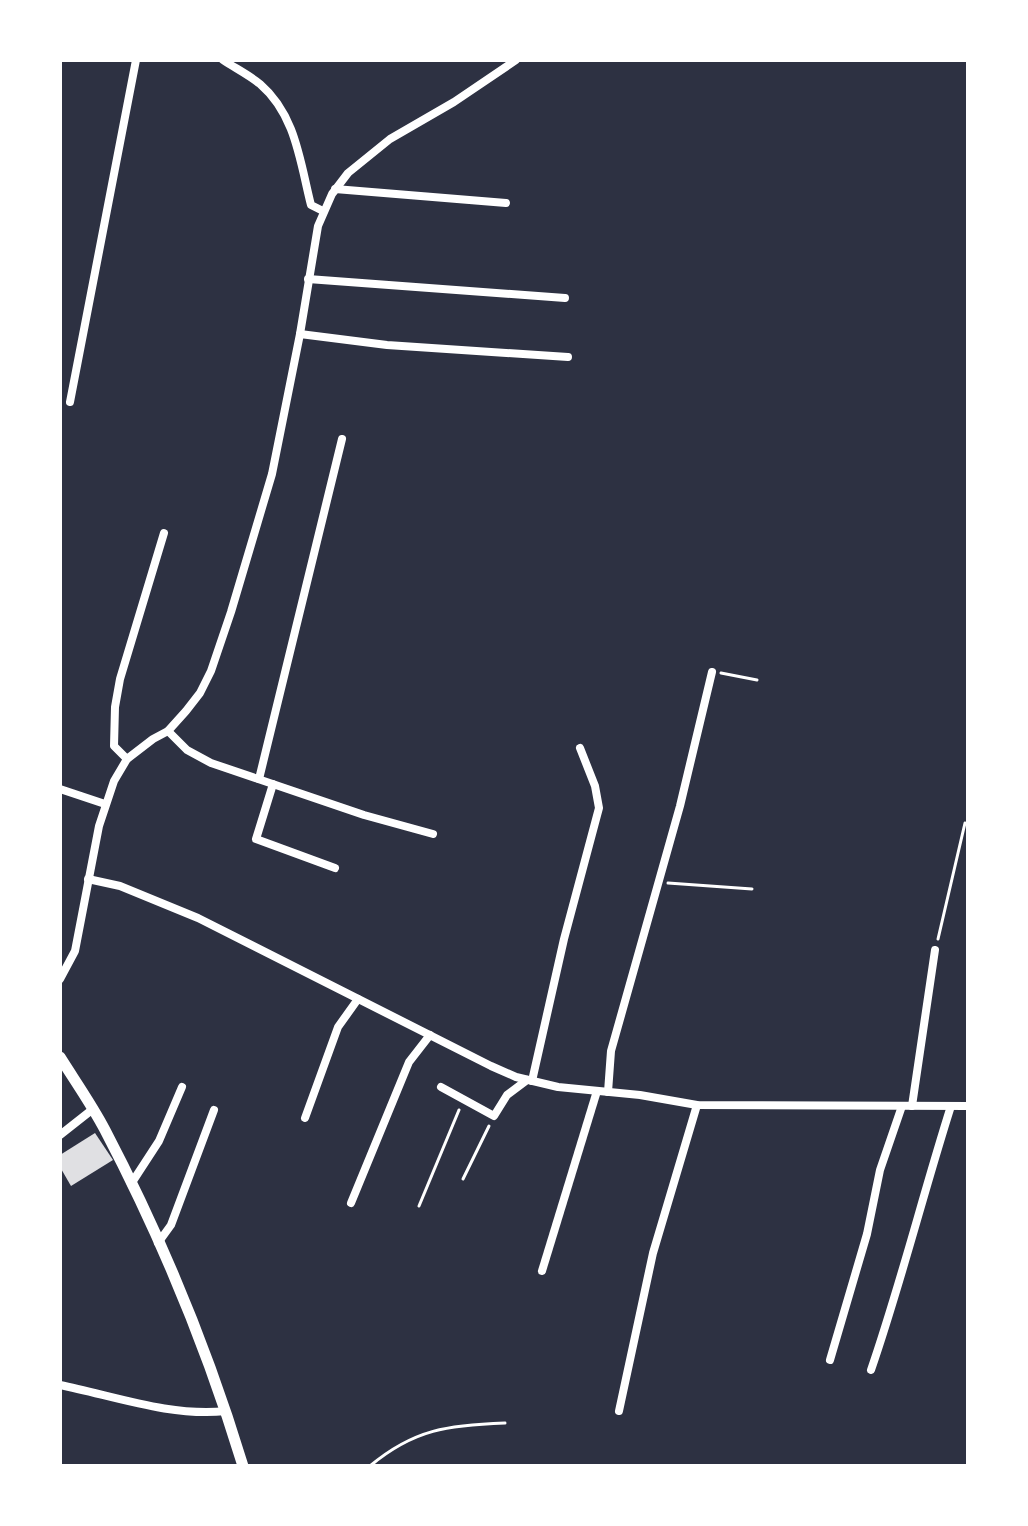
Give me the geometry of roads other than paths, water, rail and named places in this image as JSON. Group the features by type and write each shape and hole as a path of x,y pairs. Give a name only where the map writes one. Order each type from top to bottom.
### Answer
{"main road":[{"path":"60,1057 93,1109 158,1243 226,1411 243,1466"}],"street":[{"path":"70,402 136,60"},
{"path":"223,60 259,83 281,110 295,137 311,205 323,211"},
{"path":"60,979 75,951 105,804 127,759 168,731 200,693 211,671 272,474 323,211 348,173 390,139 454,102 516,60"},
{"path":"335,189 506,203"},
{"path":"308,279 565,298"},
{"path":"300,334 387,345 568,357"},
{"path":"259,779 342,439"},
{"path":"127,759 114,746 117,691 164,533"},
{"path":"608,1092 611,1051 680,806 712,672"},
{"path":"168,731 199,758 364,815 433,834"},
{"path":"441,1087 494,1116 507,1095 529,1081 599,808 595,786 580,748"},
{"path":"273,784 256,839 335,868"},
{"path":"60,789 105,804"},
{"path":"88,879 120,886 185,912 491,1066 529,1081 697,1105 968,1106"},
{"path":"830,1360 867,1234 880,1170 907,1106 935,950"},
{"path":"305,1118 338,1027 358,999"},
{"path":"351,1203 409,1062 430,1035"},
{"path":"131,1184 159,1141 182,1087"},
{"path":"542,1271 597,1091"},
{"path":"619,1411 653,1253 697,1105"},
{"path":"871,1370 900,1285 926,1183 951,1106"},
{"path":"60,1135 93,1109"},
{"path":"158,1243 171,1225 214,1110"},
{"path":"60,1385 174,1410 201,1414 226,1411"}]}
